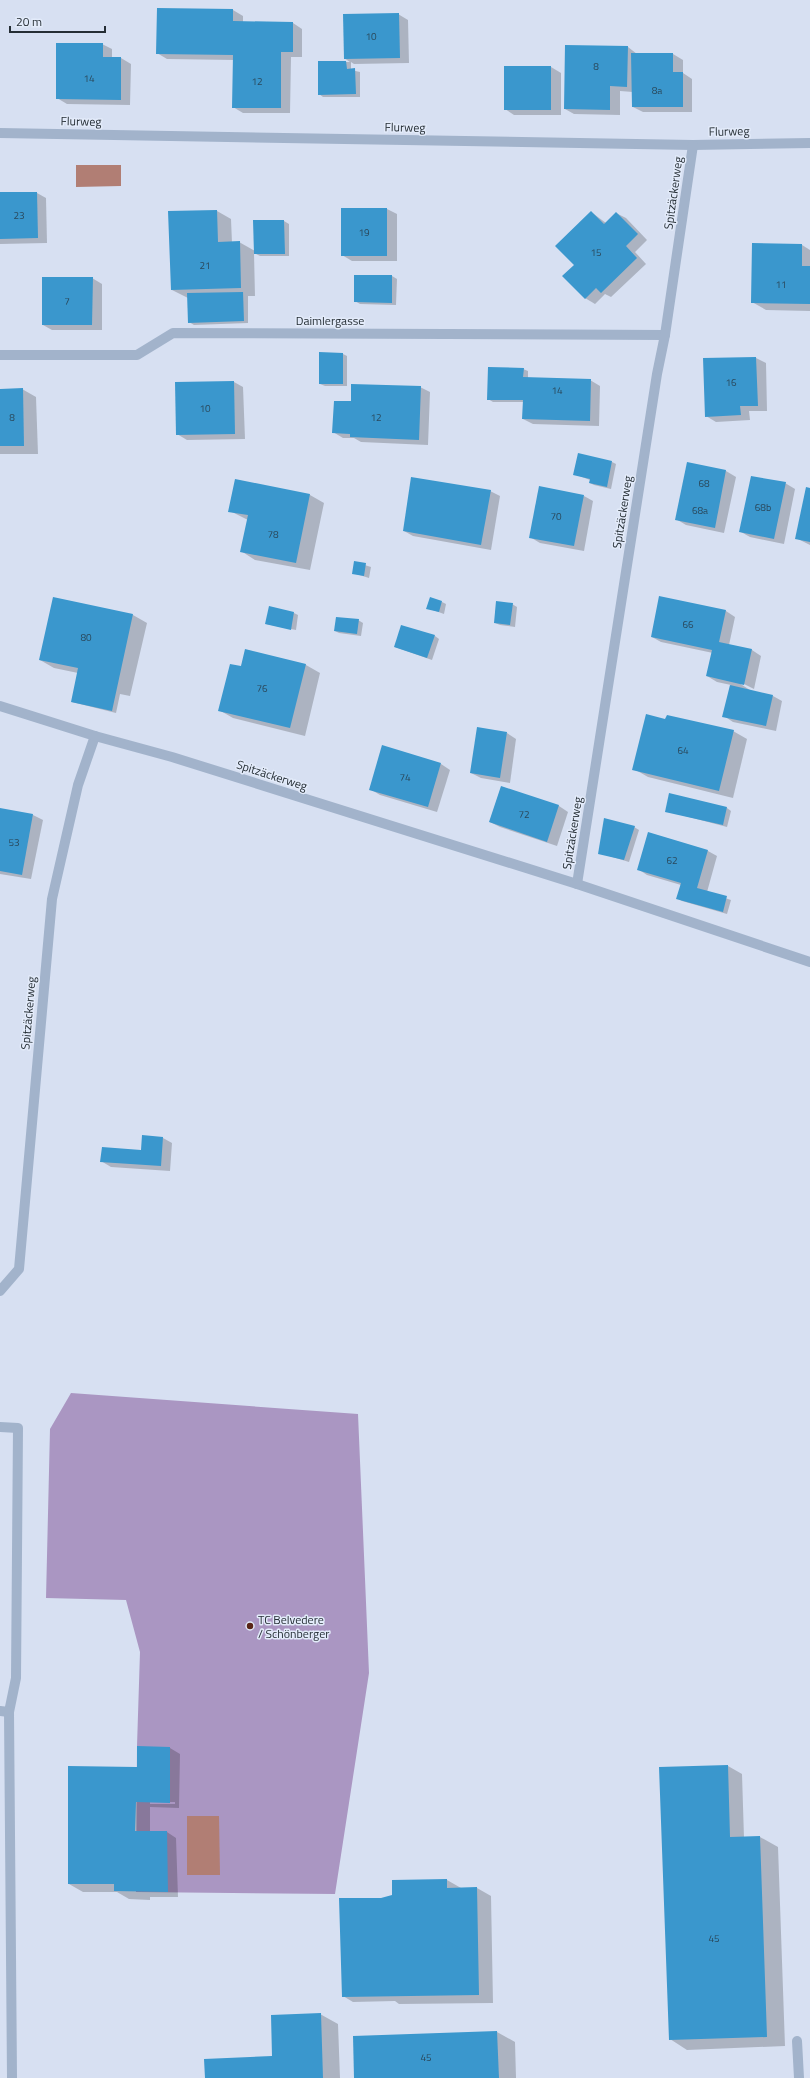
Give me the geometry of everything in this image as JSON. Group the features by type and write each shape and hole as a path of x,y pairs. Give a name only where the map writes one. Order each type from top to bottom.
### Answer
{"street":[{"name":"Flurweg","path":"0,133 693,144 810,143"},
{"name":"Spitzäckerweg","path":"577,884 657,374 665,335 693,144"},
{"name":"Daimlergasse","path":"0,355 137,355 173,333 665,335"},
{"name":"Spitzäckerweg","path":"0,706 95,736 172,757 577,884 810,962"},
{"name":"Spitzäckerweg","path":"0,1291 19,1269 52,899 78,785 95,736"},
{"path":"0,1427 18,1428 16,1678 5,1711 12,2078"},
{"path":"797,2041 799,2078"}],"shaded area":[{"path":"76,165 121,165 121,186 76,187"},
{"name":"TC Belvedere / Schönberger","path":"71,1393 358,1414 369,1673 335,1894 136,1892 137,1746 140,1652 126,1600 46,1598 50,1429"},
{"path":"187,1816 219,1816 220,1875 187,1875"}],"building":[{"path":"157,8 233,9 233,21 293,22 293,52 281,52 281,108 232,108 233,55 156,54"},
{"path":"399,13 400,58 344,59 343,14"},
{"path":"56,43 103,43 103,57 121,57 121,100 56,99"},
{"path":"565,45 628,46 627,87 610,86 610,110 564,109"},
{"path":"631,53 673,53 673,72 683,72 683,107 632,107"},
{"path":"318,61 346,61 347,69 355,68 356,94 318,95"},
{"path":"504,66 551,66 551,110 504,110"},
{"path":"0,192 37,192 38,238 0,239"},
{"path":"341,208 387,208 387,256 341,256"},
{"path":"217,210 218,242 240,241 241,288 171,290 168,211"},
{"path":"591,211 604,224 616,212 638,234 626,246 637,258 601,293 596,288 585,299 562,276 574,265 555,246"},
{"path":"253,220 284,220 285,254 254,254"},
{"path":"752,243 802,244 802,266 810,266 810,304 751,303"},
{"path":"354,275 392,275 392,303 354,302"},
{"path":"42,277 93,277 92,325 42,325"},
{"path":"243,292 244,321 188,323 187,293"},
{"path":"319,352 343,353 343,384 319,384"},
{"path":"756,357 758,406 740,406 741,415 705,417 703,358"},
{"path":"488,367 524,368 523,377 591,379 590,421 522,419 523,400 487,400"},
{"path":"234,381 235,434 176,435 175,382"},
{"path":"351,384 421,386 419,440 350,437 350,434 332,433 334,401 351,401"},
{"path":"23,388 24,446 0,446 0,389"},
{"path":"578,453 612,461 607,487 589,483 590,479 573,475"},
{"path":"687,462 726,470 715,528 675,520"},
{"path":"751,476 786,482 774,539 739,532"},
{"path":"411,477 491,490 481,545 403,531"},
{"path":"235,479 310,494 296,563 240,552 248,515 228,512"},
{"path":"539,486 584,495 574,546 529,538"},
{"path":"806,487 810,488 810,542 795,539"},
{"path":"354,561 366,563 364,576 352,574"},
{"path":"659,596 726,610 719,642 752,649 744,685 706,676 712,650 651,637"},
{"path":"53,597 133,614 112,711 71,702 78,668 39,660"},
{"path":"430,597 442,601 439,612 426,609"},
{"path":"496,601 513,603 510,625 494,623"},
{"path":"269,606 294,612 291,630 265,624"},
{"path":"336,617 359,619 357,634 334,631"},
{"path":"401,625 435,635 427,658 394,647"},
{"path":"245,649 306,664 290,728 218,711 230,664 241,666"},
{"path":"730,685 773,695 766,726 722,717"},
{"path":"646,714 665,719 667,715 734,730 719,791 632,770"},
{"path":"477,727 507,732 500,778 470,773"},
{"path":"382,745 441,763 428,807 369,790"},
{"path":"501,786 559,805 547,842 489,822"},
{"path":"669,793 727,807 723,825 665,812"},
{"path":"0,808 33,814 22,875 0,871"},
{"path":"604,818 635,826 624,860 598,854"},
{"path":"648,832 708,850 697,888 727,896 723,912 676,899 681,883 637,870"},
{"path":"142,1135 163,1137 161,1166 100,1162 102,1147 141,1150"},
{"path":"137,1746 170,1747 170,1803 136,1802 135,1831 167,1831 168,1892 114,1891 114,1884 68,1884 68,1766 137,1767"},
{"path":"728,1765 730,1837 760,1836 767,2037 669,2040 659,1767"},
{"path":"447,1879 447,1888 477,1887 479,1995 342,1997 339,1898 381,1898 392,1895 392,1880"},
{"path":"321,2013 323,2078 205,2078 204,2059 272,2056 271,2015"},
{"path":"497,2031 499,2078 354,2078 353,2036"}],"place":[{"name":"TC Belvedere / Schönberger","path":"250,1626"}]}
